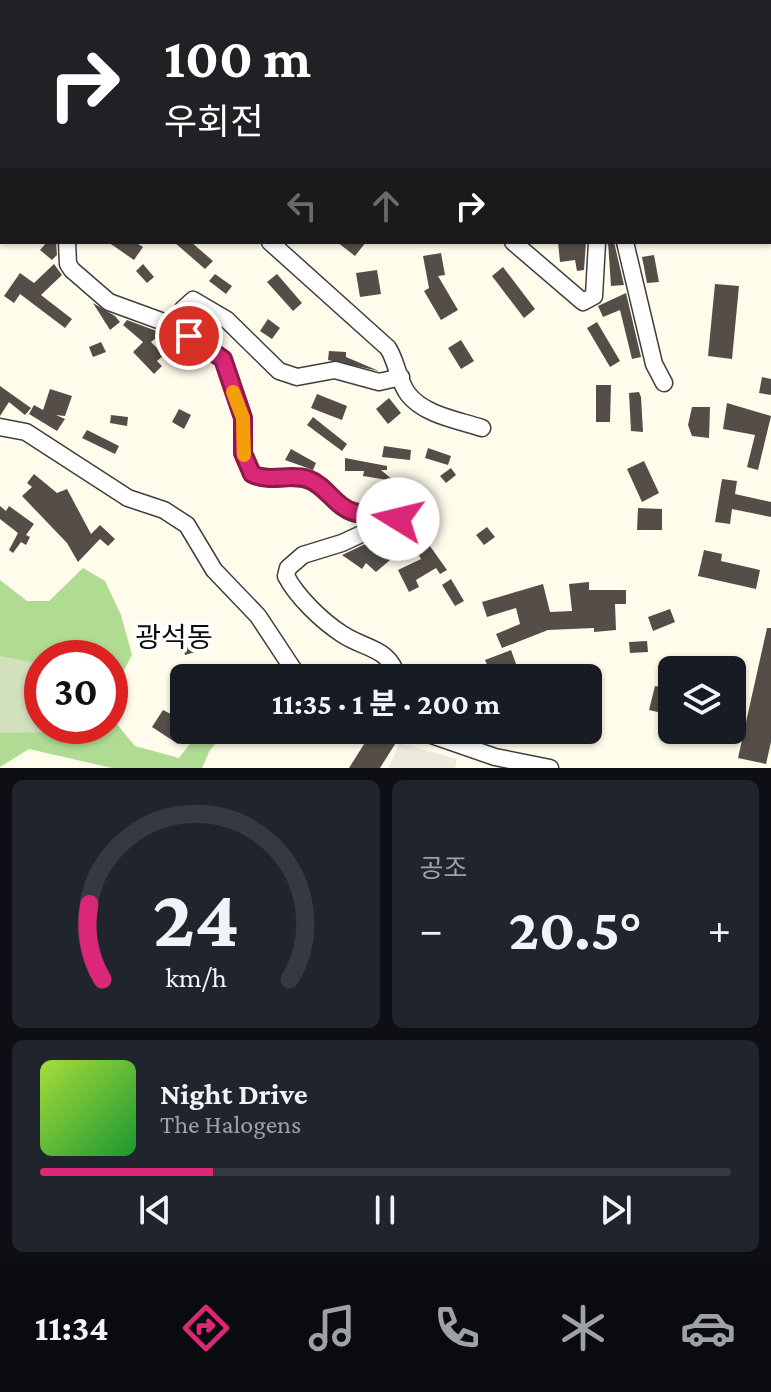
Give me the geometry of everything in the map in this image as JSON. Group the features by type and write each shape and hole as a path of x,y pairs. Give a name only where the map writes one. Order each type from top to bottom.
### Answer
{"street":[{"path":"67,244 68,264 72,270 109,302 183,329 223,359 243,418 243,453 252,474 271,480 294,477 311,480 356,513 387,513 398,517 379,523 358,537 303,555 288,568 286,576 292,588 344,636 370,645 390,658 392,664"},
{"path":"272,244 388,348 409,396 432,412 482,428"},
{"path":"515,244 583,302 594,296 597,287 597,244"},
{"path":"625,244 654,364 664,383"},
{"path":"183,329 183,309 193,300 227,320 279,371 297,377 335,370 379,382 401,377"},
{"path":"0,427 26,432 128,498 164,510 187,525 214,570 258,616 290,664"},
{"path":"457,744 495,757 550,768"}],"green space":[{"path":"83,568 105,581 121,615 128,640 24,640 24,744 128,744 128,738 135,746 179,758 190,744 215,744 202,768 112,768 29,749 0,767 0,580 27,601 49,601"},
{"path":"128,640 132,655 128,663"},
{"path":"0,656 24,661 24,733 0,733"}],"shaded area":[{"path":"400,744 457,759 455,768 388,768"}],"building":[{"path":"45,244 56,244 57,255 52,260 40,250"},
{"path":"111,244 138,244 143,247 134,260"},
{"path":"176,244 193,244 213,261 205,269"},
{"path":"340,244 364,244 355,256"},
{"path":"558,244 586,244 584,270 577,271 575,260 560,262"},
{"path":"608,244 614,244 624,285 611,286"},
{"path":"441,253 445,275 438,276 458,310 441,320 424,291 429,288 423,256"},
{"path":"654,255 659,282 647,283 642,257"},
{"path":"54,264 62,275 41,295 72,319 65,328 20,294 14,303 4,296 20,273 34,283"},
{"path":"143,264 154,277 147,283 136,271"},
{"path":"503,267 535,309 524,318 492,276"},
{"path":"377,270 381,294 360,297 356,273"},
{"path":"215,274 232,286 226,294 209,281"},
{"path":"277,274 302,303 293,311 267,282"},
{"path":"715,284 739,286 732,359 708,356"},
{"path":"626,293 641,357 632,359 620,310 603,317 598,306"},
{"path":"93,303 115,316 120,322 110,330"},
{"path":"268,319 280,328 272,339 260,331"},
{"path":"127,320 162,333 151,342 164,355 157,361 162,366 154,374 133,352 143,342 123,325"},
{"path":"597,322 620,361 610,367 587,328"},
{"path":"461,340 474,361 461,369 448,348"},
{"path":"101,342 106,352 93,357 89,347"},
{"path":"329,351 346,352 346,357 379,371 328,360"},
{"path":"762,377 771,379 771,395 759,393"},
{"path":"596,385 611,385 610,422 596,422"},
{"path":"0,386 31,408 25,415 9,402 0,416"},
{"path":"50,389 72,396 65,416 56,415 65,419 57,431 29,414 34,405 43,410"},
{"path":"639,392 643,432 631,431 629,393"},
{"path":"317,394 347,406 342,420 311,408"},
{"path":"389,398 401,413 388,424 376,409"},
{"path":"727,403 771,416 758,470 747,467 755,435 723,429"},
{"path":"692,407 710,407 709,438 692,436 688,425"},
{"path":"179,409 191,415 184,429 172,422"},
{"path":"111,415 128,417 127,426 110,423"},
{"path":"313,417 347,444 342,451 307,425"},
{"path":"87,430 119,446 115,454 82,438"},
{"path":"384,446 411,450 410,460 382,457"},
{"path":"428,448 451,456 448,465 425,458"},
{"path":"291,449 316,463 313,470 285,460"},
{"path":"345,458 387,466 387,470 381,470 394,481 363,476 364,471 345,471"},
{"path":"644,461 659,493 642,502 627,469"},
{"path":"451,468 456,475 446,483 440,476"},
{"path":"34,474 57,493 67,489 91,534 100,525 115,539 108,546 100,539 78,562 67,543 22,496 32,487 27,483"},
{"path":"722,479 737,481 735,494 771,502 771,517 732,509 730,524 715,522"},
{"path":"407,504 428,523 420,531 403,507"},
{"path":"0,506 6,511 9,506 34,524 26,535 30,537 26,545 21,542 13,553 9,550 18,533 0,519"},
{"path":"638,508 662,509 662,530 637,530"},
{"path":"487,527 495,537 484,545 476,535"},
{"path":"378,538 397,554 376,572 366,563 362,569 342,555"},
{"path":"425,539 447,570 440,574 436,568 416,580 419,587 409,592 398,570 421,559 414,546"},
{"path":"704,550 722,554 721,561 760,570 756,589 698,576"},
{"path":"451,579 464,601 455,606 442,585"},
{"path":"589,582 589,590 626,590 626,604 615,604 616,630 548,630 502,648 496,634 520,624 516,608 487,617 482,602 543,584 550,612 572,611 569,584"},
{"path":"670,609 675,622 653,631 648,617"},
{"path":"767,628 771,628 771,742 766,764 738,758 741,744 746,744 746,722"},
{"path":"204,629 209,648 185,655 181,643 194,640 192,636"},
{"path":"647,641 648,652 630,653 629,642"},
{"path":"511,650 516,664 487,664 485,660"},
{"path":"655,686 658,686 658,712 649,710"},
{"path":"163,710 170,714 170,739 152,727"},
{"path":"364,744 395,744 380,768 349,768"}],"slow traffic":[{"path":"233,392 243,418 244,455"}],"district":[{"name":"광석동","path":"174,637"}],"route":[{"path":"189,336 223,359 243,418 243,453 252,474 271,480 294,477 311,480 347,509 356,513 392,513 398,519"}]}
